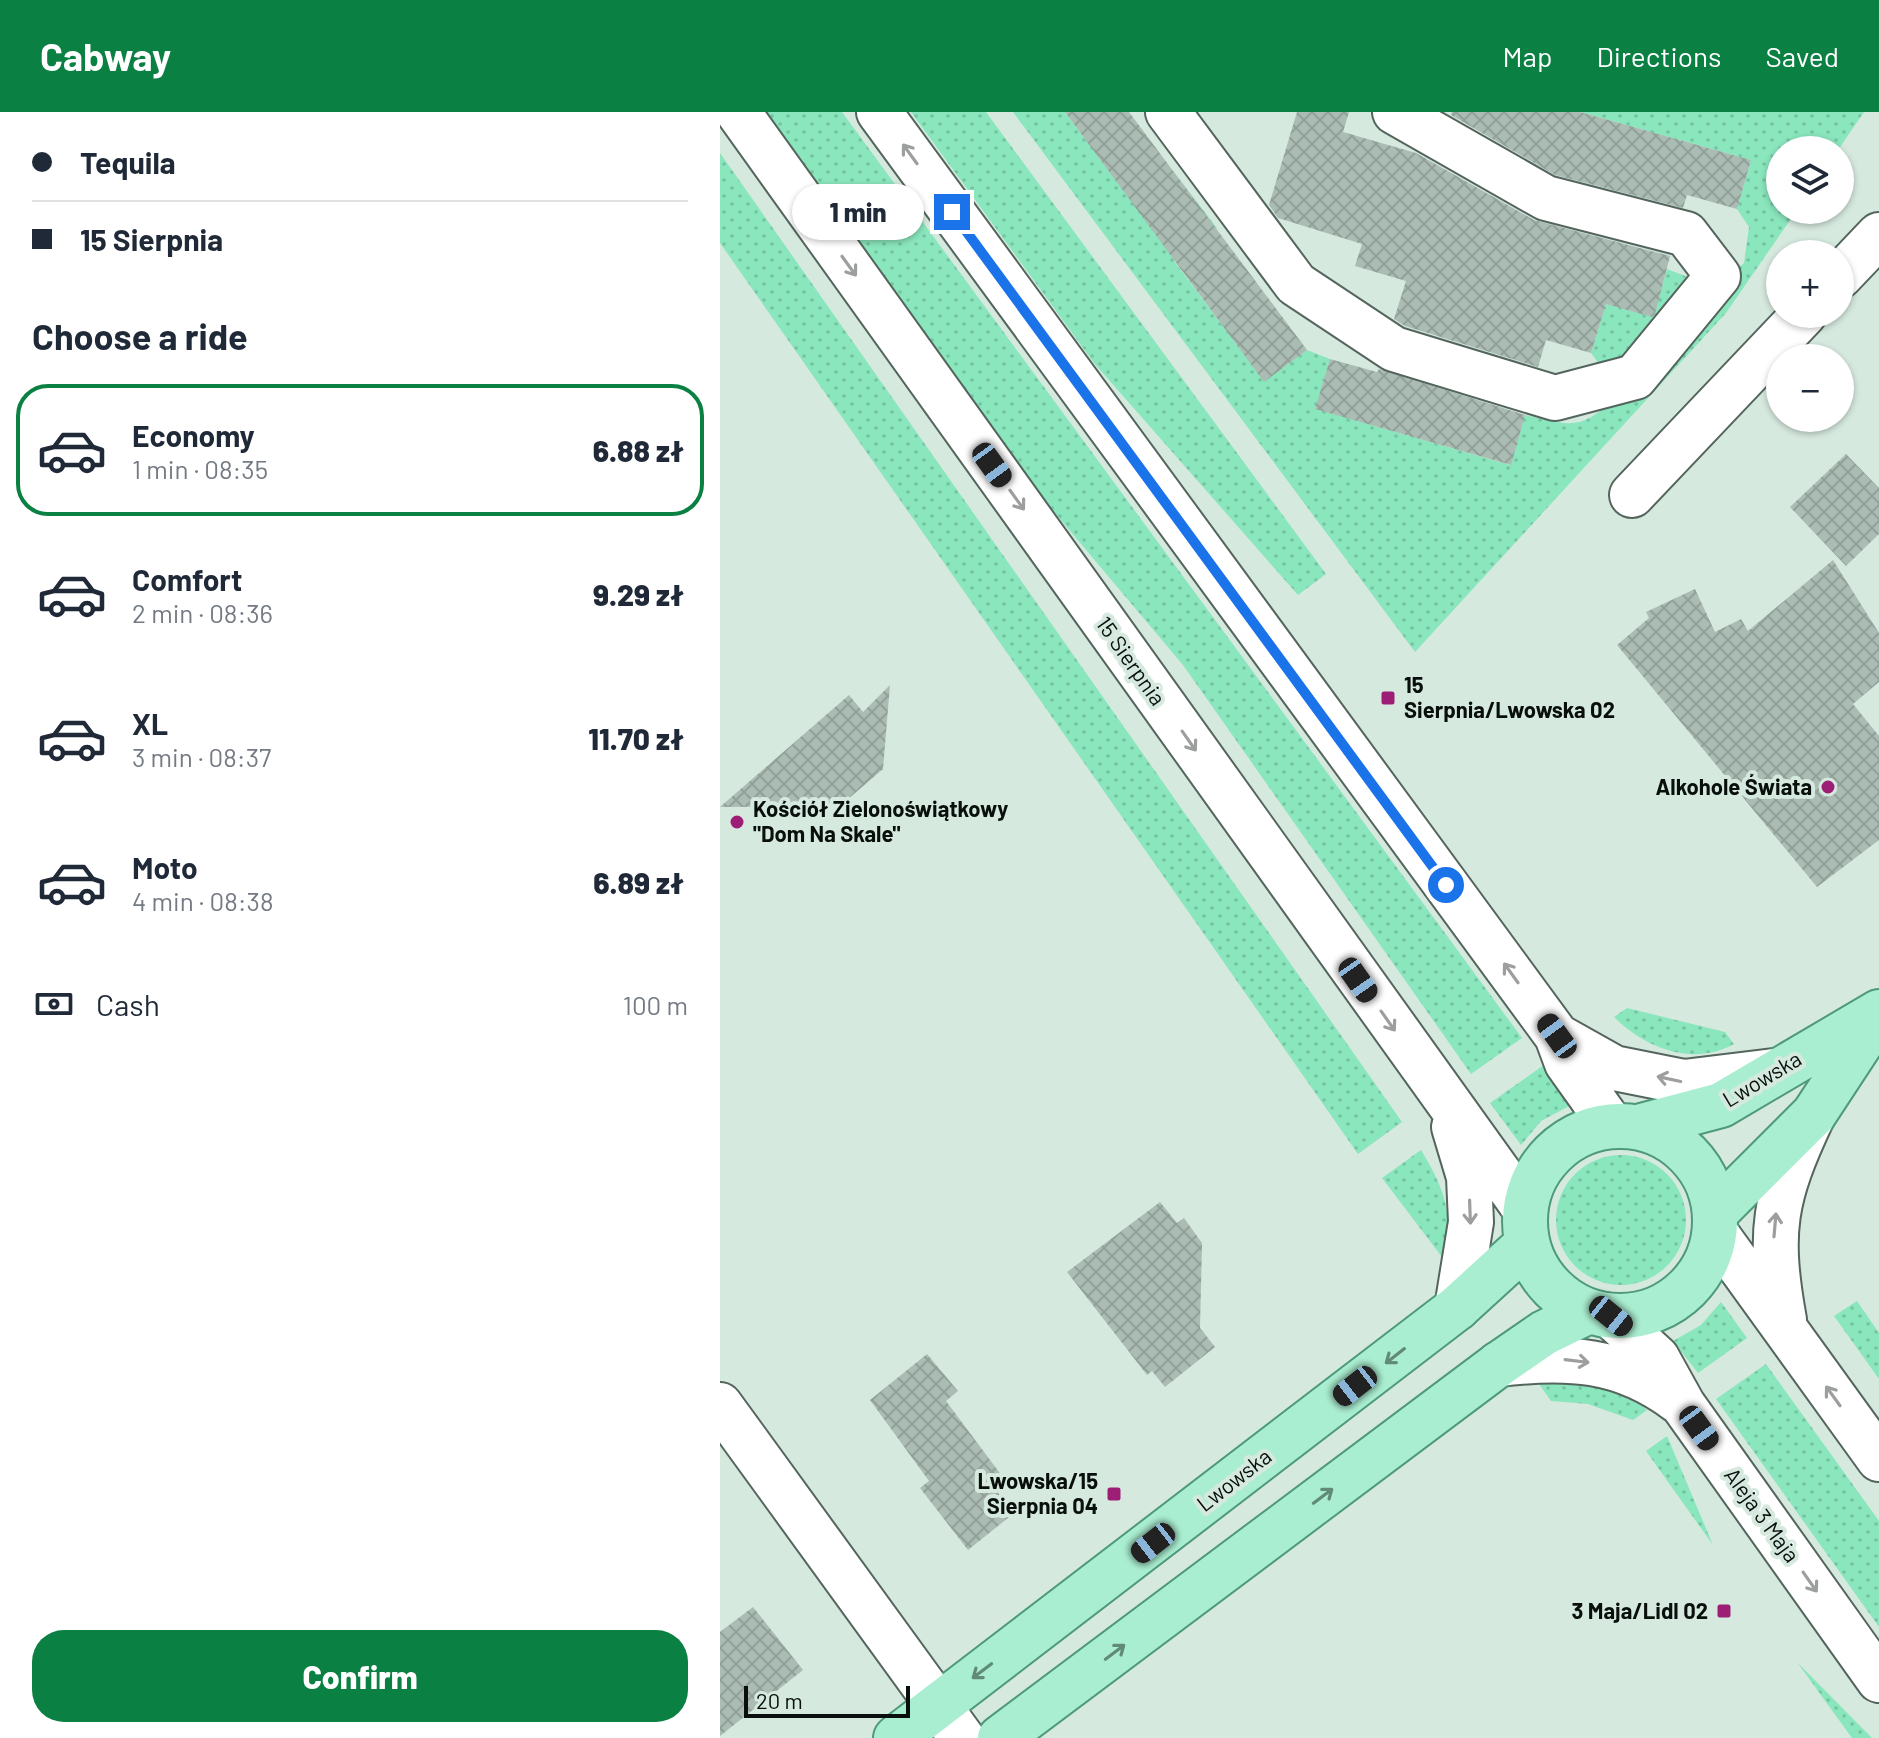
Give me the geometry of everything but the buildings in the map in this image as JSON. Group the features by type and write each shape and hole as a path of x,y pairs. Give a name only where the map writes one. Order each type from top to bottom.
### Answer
{"main road":[{"name":"Lwowska","path":"1625,1127 1721,1105 1774,1071 1879,1013"},
{"name":"Lwowska","path":"1715,1222 1814,1114 1879,1013"},
{"path":"1000,1738 1544,1333 1600,1314 1641,1314 1662,1307 1681,1294 1697,1278 1708,1257 1715,1222 1711,1193 1691,1157 1657,1134 1625,1127 1587,1131 1563,1144 1545,1162 1532,1184 1526,1227 1541,1275 1555,1291 1600,1314"},
{"name":"Lwowska","path":"896,1738 949,1722 1457,1308 1526,1227"}],"street":[{"name":"15 Sierpnia","path":"738,112 1450,1109 1526,1227"},
{"path":"879,112 1557,1036 1567,1063 1625,1127"},
{"path":"1168,112 1296,284 1394,349 1555,398 1635,377 1718,276 1686,234 1546,198 1395,112"},
{"path":"1854,261 1879,235"},
{"path":"1632,495 1791,328"},
{"path":"1557,1036 1614,1068 1684,1082 1774,1071"},
{"path":"1450,1109 1469,1177 1471,1222 1457,1308"},
{"path":"1786,1330 1775,1268 1774,1224 1791,1163 1814,1114"},
{"path":"1715,1222 1786,1330 1879,1459"},
{"name":"Aleja 3 Maja","path":"1600,1314 1657,1358 1683,1405 1879,1680"},
{"path":"1499,1364 1577,1359 1650,1380 1683,1405"},
{"path":"720,1405 949,1722"}],"green space":[{"path":"765,112 842,112 1522,1038 1471,1074 1183,665 1049,506"},
{"path":"911,112 986,112 1326,574 1298,595 1094,363"},
{"path":"1013,112 1065,112 1131,201 1173,171 1217,228 1174,261 1264,381 1307,350 1330,359 1316,409 1510,465 1525,415 1567,423 1586,420 1621,394 1591,353 1606,304 1653,317 1667,269 1716,288 1744,263 1749,227 1737,209 1751,160 1580,112 1864,112 1848,136 1766,136 1766,224 1787,224 1776,240 1766,240 1766,255 1726,313 1415,652"},
{"path":"720,153 1402,1122 1358,1154 720,243"},
{"path":"1627,1008 1725,1032 1734,1044 1702,1054 1670,1051 1640,1038 1614,1017"},
{"path":"1544,1065 1573,1104 1541,1121 1521,1145 1490,1103"},
{"path":"1421,1150 1436,1176 1445,1202 1448,1228 1442,1257 1382,1178"},
{"path":"1621,1155 1646,1160 1667,1174 1681,1195 1686,1220 1681,1245 1667,1266 1646,1280 1621,1285 1596,1280 1575,1266 1561,1245 1556,1220 1561,1195 1575,1174 1596,1160"},
{"path":"1857,1301 1879,1333 1879,1379 1834,1316"},
{"path":"1721,1302 1747,1338 1698,1373 1673,1341 1701,1325"},
{"path":"1766,1364 1879,1521 1879,1627 1716,1399"},
{"path":"1597,1380 1633,1397 1647,1410 1633,1420 1588,1404 1551,1401 1539,1384"},
{"path":"1667,1436 1713,1545 1646,1451"},
{"path":"1797,1662 1872,1738 1852,1738"}],"place":[{"name":"15 Sierpnia/Lwowska 02","path":"1388,698"},
{"name":"Alkohole Świata","path":"1828,787"},
{"name":"Kościół Zielonoświątkowy \"Dom Na Skale\"","path":"737,822"},
{"name":"Lwowska/15 Sierpnia 04","path":"1114,1494"},
{"name":"3 Maja/Lidl 02","path":"1724,1611"}],"route":[{"path":"952,212 1446,885"}]}
